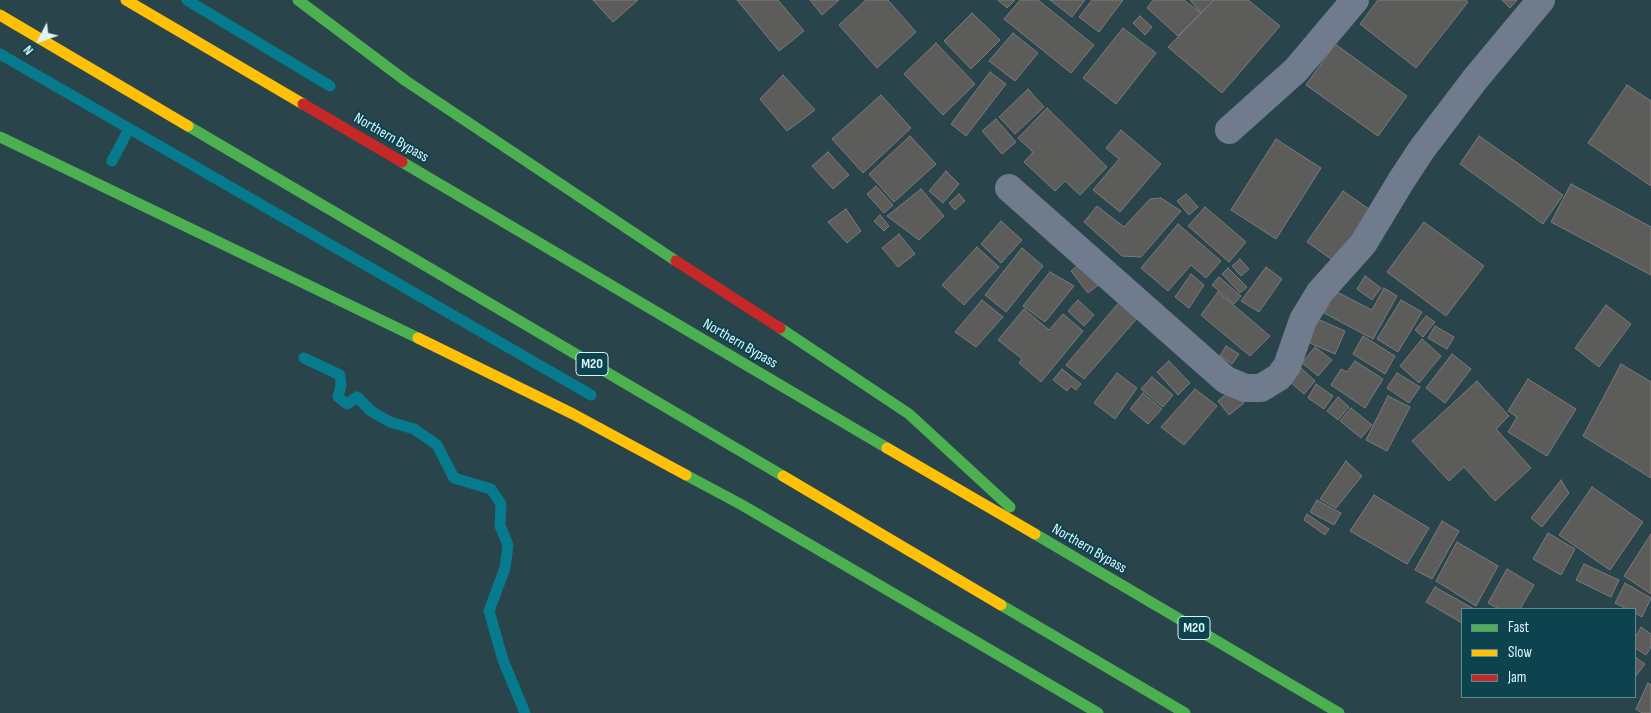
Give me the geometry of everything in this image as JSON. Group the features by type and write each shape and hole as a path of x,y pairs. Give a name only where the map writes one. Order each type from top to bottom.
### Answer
{"highway":[{"name":"Northern Bypass","path":"126,0 1338,713"},
{"path":"298,0 406,81 664,254 736,299 909,414 1050,544"},
{"name":"M20","path":"0,16 1185,713"},
{"path":"0,138 322,291 573,414 742,505 1098,713"}],"street":[{"path":"1229,130 1296,70 1355,0"},
{"path":"1009,188 1226,380 1245,388 1261,388 1278,377 1287,366 1303,320 1316,299 1363,244 1400,180 1422,149 1476,78 1542,0"}],"building":[{"path":"593,0 638,0 613,22"},
{"path":"737,0 778,0 804,31 779,51"},
{"path":"810,0 839,0 822,15"},
{"path":"866,0 888,0 916,32 877,68 839,25"},
{"path":"998,0 1015,0 1007,8"},
{"path":"1020,0 1038,0 1094,45 1071,73 1004,19"},
{"path":"1050,0 1085,0 1072,17"},
{"path":"1092,0 1123,0 1099,32 1079,17"},
{"path":"1153,0 1184,0 1201,13 1178,36 1147,8"},
{"path":"1190,0 1214,0 1201,13"},
{"path":"1214,0 1248,0 1280,26 1222,93 1168,47"},
{"path":"1378,0 1466,0 1468,2 1416,68 1360,24"},
{"path":"1502,0 1517,0 1510,8"},
{"path":"972,13 1000,40 971,69 944,41"},
{"path":"1140,16 1152,27 1145,35 1133,23"},
{"path":"1123,28 1156,53 1116,104 1083,78"},
{"path":"1013,33 1038,53 1015,81 989,61"},
{"path":"936,43 975,84 943,115 904,74"},
{"path":"1335,44 1407,96 1378,136 1306,85"},
{"path":"990,72 1006,84 966,136 951,124"},
{"path":"783,75 815,110 787,131 760,99"},
{"path":"1627,85 1651,101 1651,186 1588,143"},
{"path":"1028,89 1044,107 1015,134 999,117"},
{"path":"881,95 911,128 863,173 832,139"},
{"path":"1047,108 1107,167 1080,195 1065,181 1055,191 1024,162 1033,152 1018,138"},
{"path":"996,119 1016,142 1002,154 982,131"},
{"path":"1121,130 1161,164 1120,212 1093,190 1119,159 1106,148"},
{"path":"910,136 936,164 894,202 869,174"},
{"path":"1479,136 1563,195 1543,224 1460,164"},
{"path":"1276,139 1321,168 1276,239 1231,210"},
{"path":"828,152 849,175 833,189 812,166"},
{"path":"946,171 959,184 943,203 929,191"},
{"path":"1571,184 1651,227 1651,275 1551,222"},
{"path":"876,186 893,205 884,213 867,194"},
{"path":"921,189 944,216 919,240 887,216"},
{"path":"1343,191 1372,211 1337,263 1307,242"},
{"path":"959,194 965,201 955,210 949,203"},
{"path":"1186,194 1198,207 1189,215 1177,201"},
{"path":"1161,198 1181,211 1141,257 1122,256 1084,222 1097,206 1124,227 1150,199"},
{"path":"1205,207 1246,242 1229,262 1188,226"},
{"path":"846,209 861,231 847,243 828,222"},
{"path":"880,215 889,226 884,231 874,221"},
{"path":"1001,221 1022,240 1001,263 981,244"},
{"path":"1424,222 1484,266 1446,316 1387,272"},
{"path":"1178,224 1221,261 1206,278 1191,265 1168,291 1141,268"},
{"path":"899,234 915,254 898,267 882,248"},
{"path":"977,247 999,267 964,305 942,285"},
{"path":"1022,248 1043,266 1006,312 985,295"},
{"path":"1240,259 1249,269 1241,276 1232,266"},
{"path":"1083,261 1101,283 1088,293 1071,271"},
{"path":"1266,267 1282,279 1259,312 1241,301"},
{"path":"1228,268 1247,287 1240,293 1222,274"},
{"path":"1050,272 1074,286 1045,322 1023,306"},
{"path":"1191,274 1204,285 1189,308 1175,297"},
{"path":"1365,276 1381,288 1372,300 1357,289"},
{"path":"1219,277 1241,296 1234,304 1212,285"},
{"path":"1384,288 1397,296 1373,339 1324,313 1335,291 1372,310"},
{"path":"1218,292 1270,336 1250,356 1201,315"},
{"path":"982,300 1003,317 976,347 955,332"},
{"path":"1078,300 1094,315 1084,326 1068,311"},
{"path":"1121,300 1140,315 1084,379 1066,365"},
{"path":"1401,300 1422,312 1398,352 1377,339"},
{"path":"1606,305 1631,324 1599,367 1575,348"},
{"path":"1024,309 1049,330 1063,314 1083,331 1041,382 1019,363 1022,359 998,340"},
{"path":"1426,316 1435,322 1423,337 1415,330"},
{"path":"1313,317 1345,331 1335,354 1303,340"},
{"path":"1435,326 1454,337 1447,349 1428,338"},
{"path":"1363,336 1395,356 1385,374 1353,354"},
{"path":"1422,339 1441,356 1419,383 1400,366"},
{"path":"1226,346 1239,354 1232,364 1220,356"},
{"path":"1315,347 1332,360 1318,376 1302,363"},
{"path":"1452,354 1471,369 1445,403 1426,388"},
{"path":"1169,361 1190,383 1178,395 1157,372"},
{"path":"1355,361 1383,379 1365,408 1331,385 1341,369 1347,372"},
{"path":"1621,364 1651,382 1651,478 1583,436"},
{"path":"1301,368 1315,381 1304,394 1289,381"},
{"path":"1062,369 1081,384 1076,390 1071,386 1067,391 1053,380"},
{"path":"1117,373 1137,388 1115,419 1094,403"},
{"path":"1397,373 1420,387 1409,403 1387,388"},
{"path":"1152,377 1173,395 1163,407 1141,389"},
{"path":"1528,379 1576,409 1547,456 1508,432 1517,417 1508,411"},
{"path":"1477,381 1509,416 1496,429 1531,468 1495,501 1464,467 1449,481 1412,441"},
{"path":"1316,384 1333,396 1324,409 1308,398"},
{"path":"1195,389 1217,406 1184,445 1161,427"},
{"path":"1232,389 1244,403 1229,415 1218,401"},
{"path":"1143,393 1162,409 1148,424 1130,409"},
{"path":"1388,396 1410,407 1387,451 1366,440"},
{"path":"1338,397 1349,407 1338,420 1327,411"},
{"path":"1351,408 1372,425 1361,438 1340,421"},
{"path":"1346,461 1362,476 1336,508 1320,499"},
{"path":"1561,480 1569,493 1542,527 1531,518"},
{"path":"1592,487 1643,522 1610,570 1559,535"},
{"path":"1374,495 1429,528 1407,564 1350,531"},
{"path":"1317,500 1341,513 1334,525 1310,512"},
{"path":"1307,514 1329,529 1325,535 1304,520"},
{"path":"1442,521 1459,531 1432,579 1415,570"},
{"path":"1548,533 1575,549 1561,575 1533,559"},
{"path":"1651,534 1651,594 1624,576"},
{"path":"1457,542 1498,566 1476,606 1436,581"},
{"path":"1584,564 1619,580 1611,597 1576,580"},
{"path":"1507,569 1534,585 1521,608 1497,608 1488,603"},
{"path":"1625,583 1651,598 1642,617 1636,614 1636,608 1625,608 1615,603"},
{"path":"1435,587 1472,608 1461,608 1461,622 1426,602"},
{"path":"1641,627 1651,634 1651,647 1646,655 1636,649 1636,636"},
{"path":"1636,658 1645,664 1636,676"},
{"path":"1648,683 1651,685 1651,713 1642,713 1636,709"}],"waterway":[{"path":"187,0 330,86"},
{"path":"0,54 591,395"},
{"path":"112,161 129,129"},
{"path":"304,358 340,375 341,385 338,397 347,404 357,397 371,411 390,422 414,429 437,445 454,478 491,489 501,504 500,526 508,545 505,568 489,611 503,660 525,713"}],"traffic: fast":[{"path":"298,0 406,81 676,261"},
{"path":"188,126 783,476"},
{"path":"0,137 418,338"},
{"path":"402,162 887,448"},
{"path":"780,328 909,414 1010,507"},
{"path":"686,475 742,505 1098,713"},
{"path":"1035,534 1339,713"},
{"path":"1001,605 1185,713"}],"traffic: slow":[{"path":"126,0 303,104"},
{"path":"0,15 188,126"},
{"path":"418,338 573,414 686,475"},
{"path":"887,448 1035,534"},
{"path":"783,476 1001,605"}],"traffic: jam":[{"path":"303,104 402,162"},
{"path":"676,261 780,328"}]}
